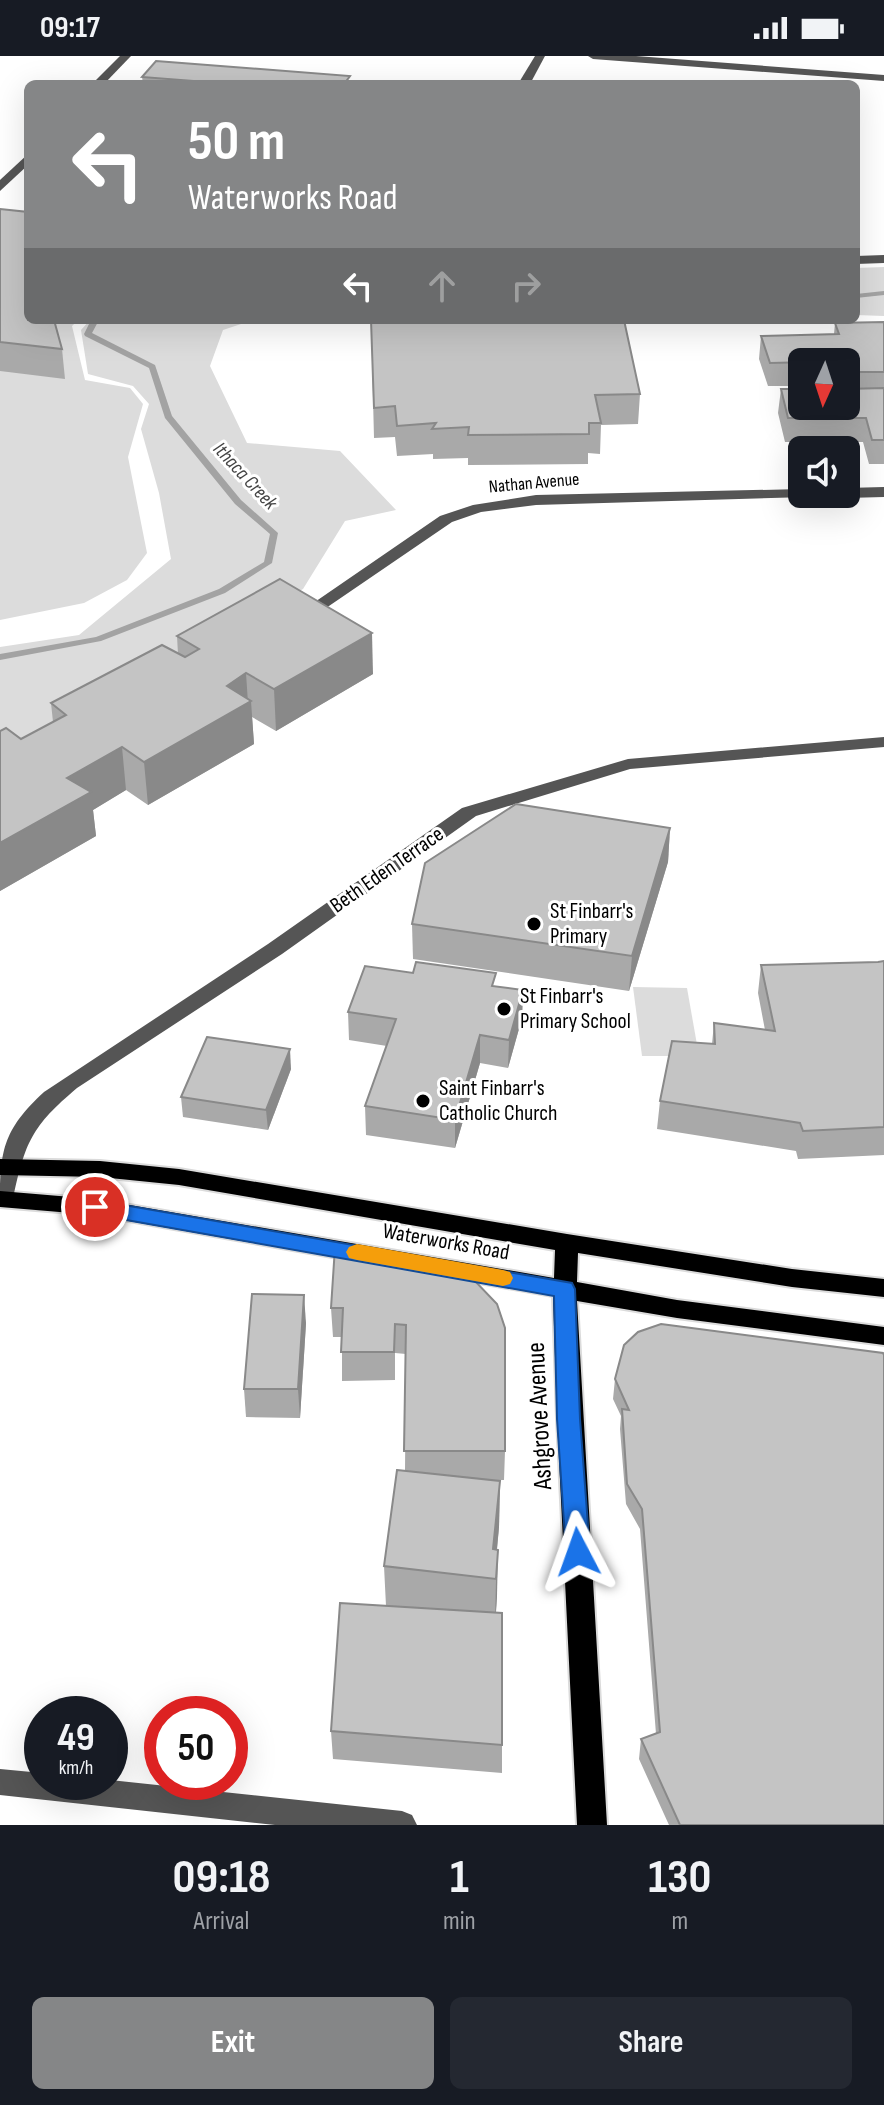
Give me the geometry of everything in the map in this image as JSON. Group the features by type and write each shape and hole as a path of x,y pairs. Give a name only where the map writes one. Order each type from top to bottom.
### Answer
{"main road":[{"name":"Waterworks Road","path":"4,1167 100,1169 179,1177 567,1243 792,1278 884,1288"},
{"name":"Waterworks Road","path":"1,1199 146,1215 737,1318 884,1336"},
{"name":"Ashgrove Avenue","path":"567,1243 565,1289 569,1419 592,1825"}],"street":[{"path":"102,80 126,56"},
{"path":"526,80 540,56"},
{"path":"593,56 789,71 830,79 884,78"},
{"path":"789,71 794,56"},
{"path":"0,187 24,162"},
{"path":"860,260 884,259"},
{"path":"860,493 884,492"},
{"name":"Nathan Avenue","path":"301,617 446,519 478,508 536,500 788,494"},
{"name":"Beth Eden Terrace","path":"1,1199 4,1167 26,1120 69,1083 275,949 469,812 628,764 884,742"},
{"path":"0,1782 402,1825"}],"shaded area":[{"path":"0,225 24,306 24,324 74,324 85,380 130,388 143,404 128,457 147,553 127,580 84,603 0,620"},
{"path":"884,267 884,316 860,315 860,268"},
{"path":"86,324 241,324 223,330 210,366 247,443 340,451 396,510 345,521 303,589 0,760 0,647 79,635 171,559 159,493 141,429 149,404 133,386 88,374 81,330"},
{"path":"633,987 687,988 699,1056 642,1056"}],"building":[{"path":"156,61 350,76 347,80 181,80 142,77"},
{"path":"0,209 24,212 24,324 55,324 62,349 0,342"},
{"path":"884,322 884,372 860,372 860,348 788,348 788,363 770,363 761,336 839,334 835,324"},
{"path":"371,324 625,324 640,394 595,395 601,423 589,423 589,434 468,435 469,427 432,429 436,423 397,426 395,406 374,408"},
{"path":"884,388 884,440 872,440 866,418 860,418 860,389"},
{"path":"781,389 788,389 788,418"},
{"path":"280,579 372,633 274,689 246,673 227,686 251,701 144,762 122,747 67,778 91,792 0,843 0,731 6,728 21,739 66,715 51,703 162,645 185,657 199,649 177,636"},
{"name":"St Finbarr's Primary","path":"516,804 670,828 632,956 412,924 425,863"},
{"path":"884,961 884,1127 803,1131 800,1123 660,1101 672,1041 715,1044 714,1023 775,1031 761,965"},
{"name":"Saint Finbarr's Catholic Church","path":"416,962 496,973 492,986 523,990 509,1040 480,1035 455,1120 365,1106 396,1019 348,1012 365,966 413,973"},
{"path":"207,1037 290,1049 266,1110 181,1097"},
{"path":"335,1247 460,1273 475,1281 497,1304 505,1328 505,1451 404,1451 406,1325 395,1324 394,1352 341,1352 343,1308 331,1308"},
{"path":"252,1294 304,1295 298,1389 244,1389"},
{"path":"661,1324 884,1355 884,1825 680,1825 641,1739 660,1732 642,1509 627,1484 622,1409 629,1410 615,1379 624,1345 638,1332"},
{"path":"397,1470 500,1481 493,1549 498,1550 496,1579 384,1566"},
{"path":"340,1603 502,1613 502,1745 331,1731"}],"waterway":[{"name":"Ithaca Creek","path":"860,296 884,293"},
{"name":"Ithaca Creek","path":"0,657 98,639 222,591 268,563 274,533 238,502 168,416 152,367 88,334 93,324"}],"slow traffic":[{"path":"357,1252 503,1278"}],"place":[{"name":"St Finbarr's Primary","path":"534,924"},
{"name":"St Finbarr's Primary School","path":"504,1009"},
{"name":"Saint Finbarr's Catholic Church","path":"423,1101"}],"route":[{"path":"95,1207 565,1289 569,1419 578,1552"}]}
